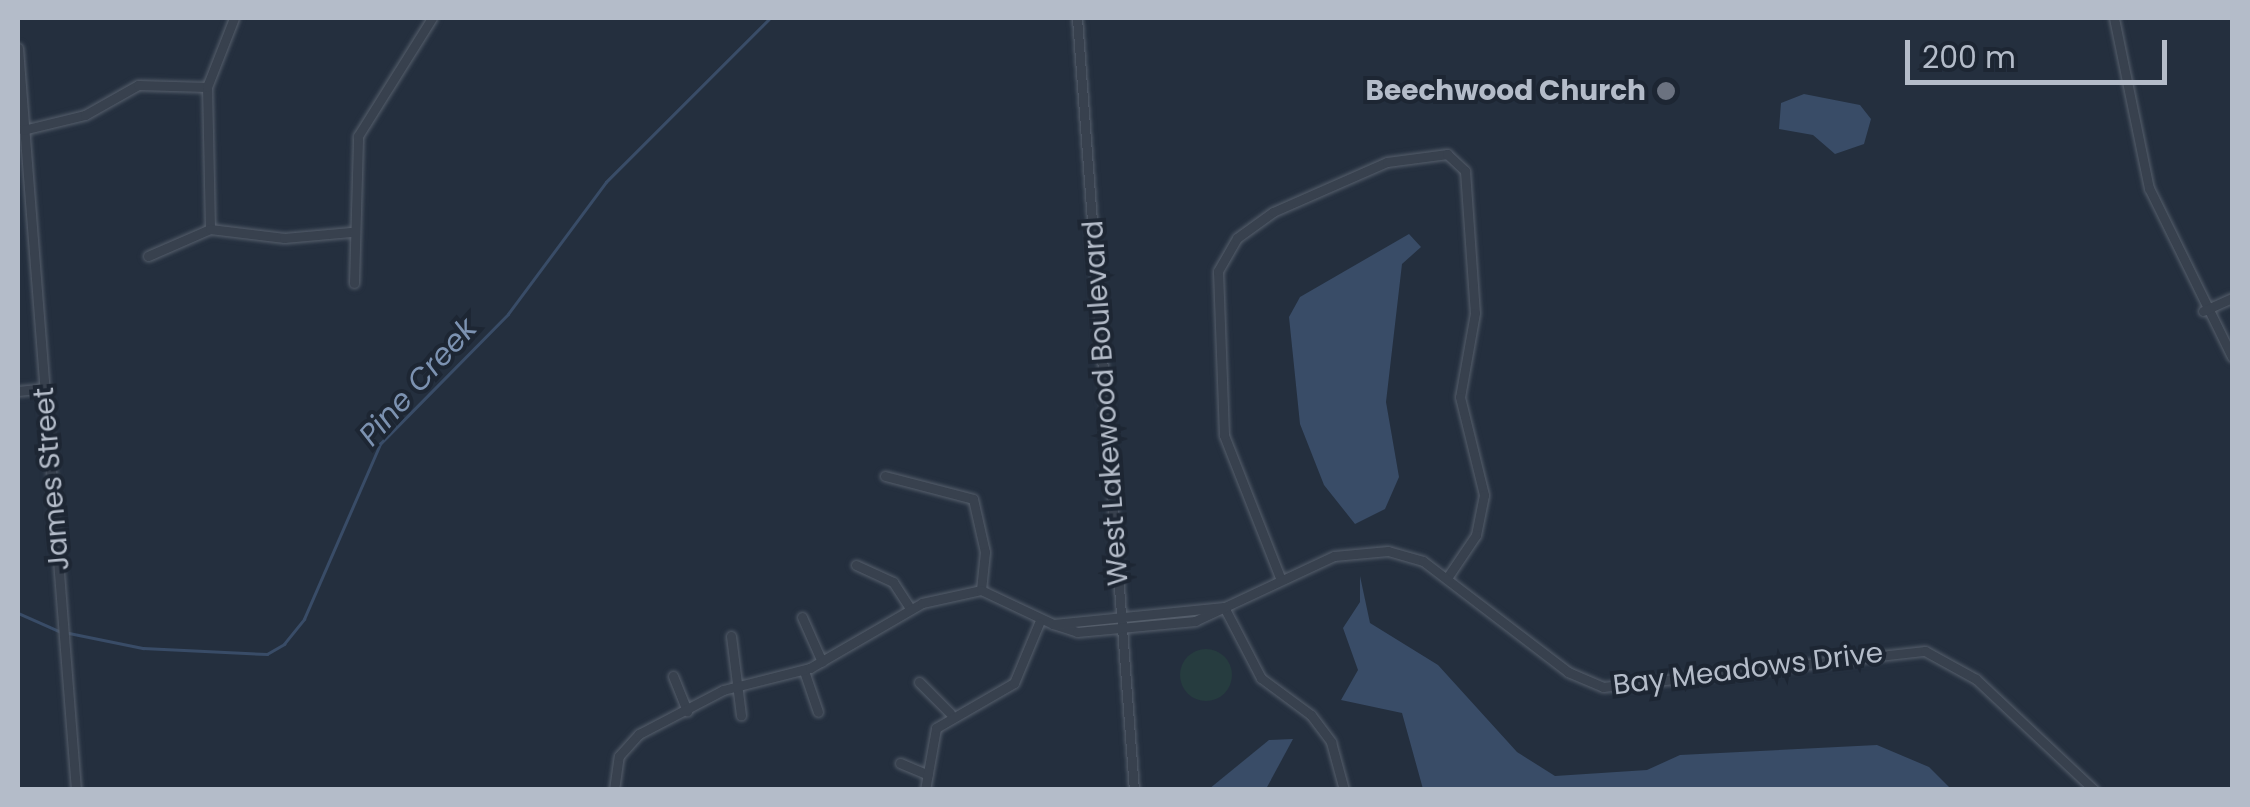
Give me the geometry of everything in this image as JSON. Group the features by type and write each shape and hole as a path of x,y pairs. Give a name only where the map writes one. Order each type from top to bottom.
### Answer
{"street":[{"path":"210,229 207,86 234,18"},
{"path":"354,283 351,232 358,136 432,18"},
{"name":"West Lakewood Boulevard","path":"1077,18 1134,790"},
{"path":"2114,18 2138,154 2203,311 2232,357"},
{"name":"James Street","path":"18,48 76,790"},
{"path":"24,130 70,121 138,85 207,86"},
{"path":"1282,580 1224,435 1218,272 1237,238 1273,212 1387,162 1459,157 1475,313 1460,397 1484,496 1476,535 1448,578"},
{"path":"18,219 29,218"},
{"path":"148,256 210,229 284,238 351,232"},
{"path":"2203,311 2232,298"},
{"path":"18,390 45,388"},
{"path":"884,476 973,499 985,552 981,590"},
{"name":"Bay Meadows Drive","path":"1053,624 1077,632 1195,621 1282,580 1361,550 1404,554 1448,578 1568,672 1603,687 1926,650 1976,679 2094,790"},
{"path":"856,565 893,582 910,608"},
{"path":"614,790 627,743 738,685 822,662 910,608 981,590 1040,623 1053,624"},
{"path":"1224,607 1261,678 1311,715 1331,742 1344,790"},
{"name":"Bay Meadows Drive","path":"1053,624 1224,607"},
{"path":"802,617 822,662"},
{"path":"926,790 936,728 950,712 1014,684 1040,623"},
{"path":"731,636 741,715"},
{"path":"804,670 818,712"},
{"path":"673,676 688,711"},
{"path":"919,682 950,712"},
{"path":"900,764 928,774"}],"green space":[{"path":"1206,649 1224,657 1232,675 1224,693 1206,701 1188,693 1180,675 1188,657"}],"water":[{"path":"1804,94 1860,105 1871,119 1864,144 1835,154 1813,135 1779,129 1781,103"},
{"path":"1409,234 1421,247 1402,264 1386,402 1399,477 1385,509 1355,524 1324,485 1300,424 1289,317 1300,297"},
{"path":"1360,576 1370,623 1438,665 1517,752 1555,776 1647,770 1680,755 1877,745 1929,767 1951,789 1423,789 1402,713 1341,700 1358,670 1343,628 1360,602"},
{"path":"1293,739 1266,789 1209,789 1269,740"}],"waterway":[{"name":"Pine Creek","path":"69,633 143,648 267,654 284,644 304,619 380,444 508,314 606,182 770,18"},
{"name":"Pine Creek","path":"18,613 61,632"}],"place":[{"name":"Beechwood Church","path":"1666,91"}]}
